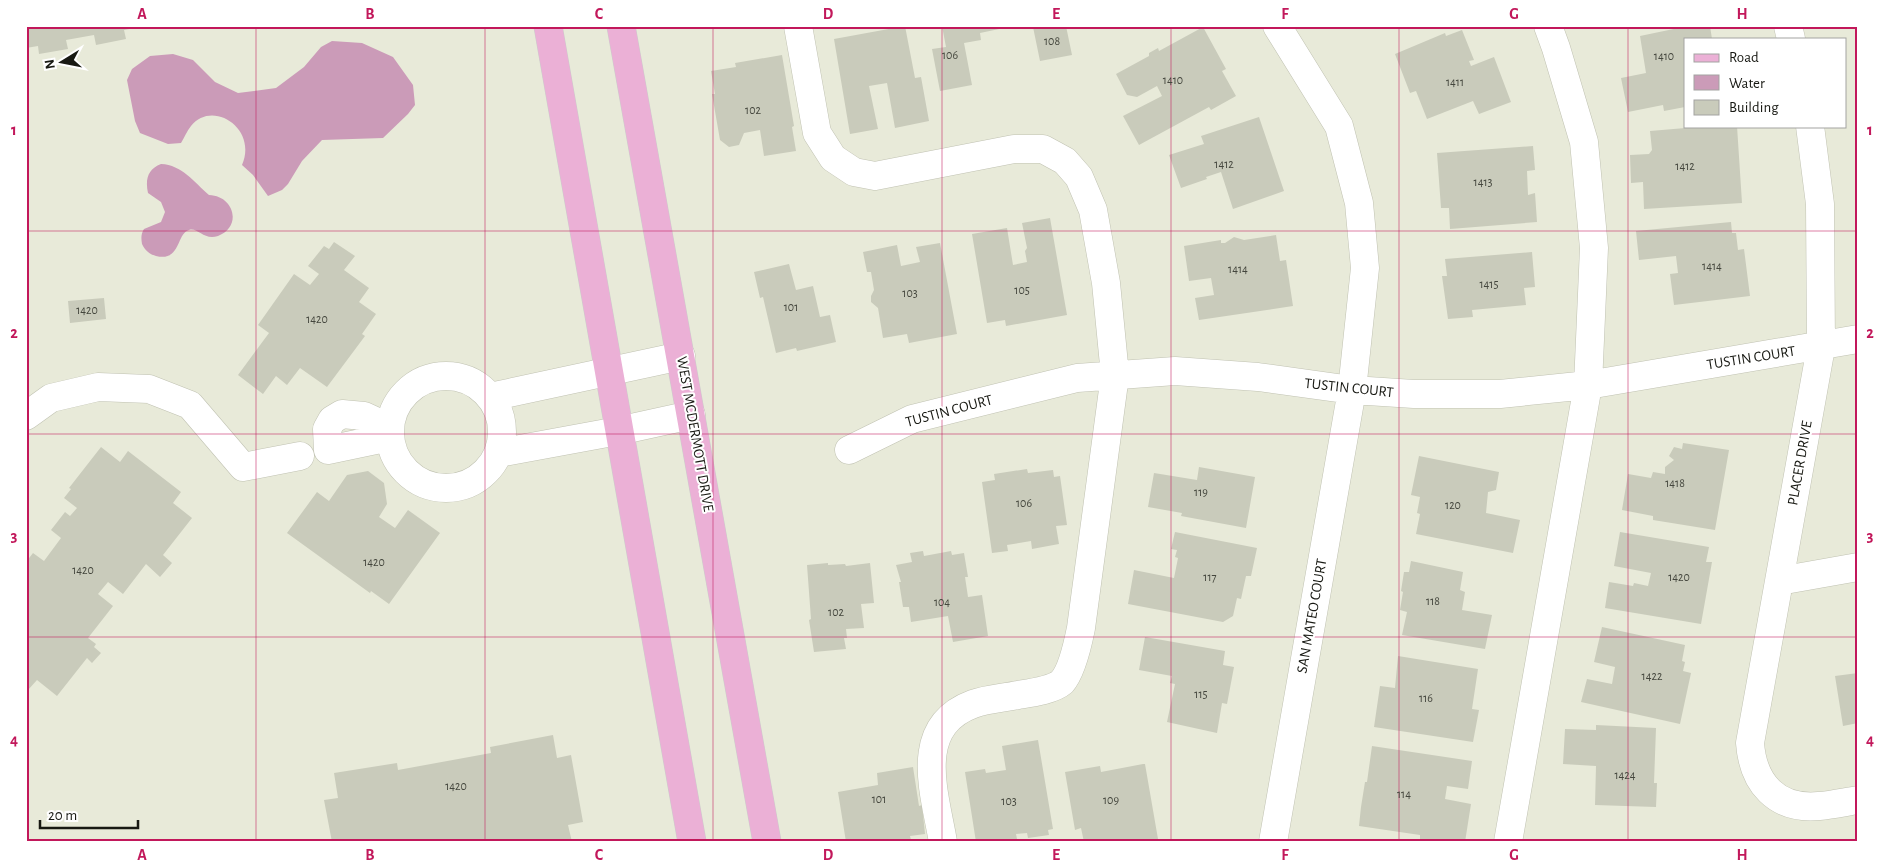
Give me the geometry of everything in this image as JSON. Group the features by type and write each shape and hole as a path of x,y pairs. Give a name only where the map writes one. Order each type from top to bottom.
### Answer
{"main road":[{"path":"548,26 692,842"},
{"name":"WEST MCDERMOTT DRIVE","path":"621,26 767,842"}],"street":[{"path":"798,26 816,133 833,158 854,172 875,176 1014,149 1042,149 1064,161 1079,176 1093,210 1106,283 1115,375 1081,628 1073,660 1062,682 1043,691 974,704 957,712 944,725 935,741 931,759 932,777 943,842"},
{"name":"SAN MATEO COURT","path":"1273,842 1352,390 1365,268 1359,203 1339,126 1277,26"},
{"path":"1508,842 1588,385 1594,248 1584,142 1548,26"},
{"name":"PLACER DRIVE","path":"1810,128 1820,204 1821,346 1750,744 1752,761 1758,778 1770,792 1784,802 1801,806 1818,806 1858,800"},
{"name":"TUSTIN COURT","path":"849,450 912,419 1077,378 1175,371 1258,377 1352,390 1414,394 1500,394 1588,385 1858,339"},
{"path":"490,397 681,356"},
{"path":"448,376 473,383 490,397 497,410 501,424 501,439 498,453 491,466 480,477 466,485 448,489 431,487 415,480 402,468 393,454 390,432 396,406 405,393 418,384 433,378 448,376"},
{"path":"26,416 51,398 98,387 149,389 190,405 243,467 300,456"},
{"path":"328,450 327,429 332,420 342,414 364,416 390,432"},
{"path":"498,453 691,416"},
{"path":"1779,581 1858,567"}],"water":[{"path":"332,41 362,43 393,57 413,85 415,105 383,138 322,140 302,161 288,184 282,190 268,196 253,175 242,165 245,152 244,140 238,129 221,117 210,116 200,118 191,126 181,143 168,144 140,133 135,121 127,80 132,69 150,56 173,54 193,60 215,82 238,93 276,88 304,67 321,47"},
{"path":"161,164 175,167 209,195 218,197 230,206 233,219 226,232 218,236 209,237 195,230 189,230 182,237 174,251 164,257 156,256 146,250 142,244 144,229 161,222 165,212 161,202 148,193 147,188 148,175"}],"building":[{"path":"26,26 140,27 124,30 126,39 96,45 94,35 66,40 68,49 39,54 38,46 26,48"},
{"path":"905,26 915,78 921,77 929,121 895,128 887,83 869,86 878,129 850,134 834,39"},
{"path":"942,26 1003,26 1004,28 980,33 981,40 964,43 972,85 940,91 932,49 946,47"},
{"path":"1066,26 1072,55 1040,61 1033,27"},
{"path":"1688,26 1710,26 1712,38 1684,38 1684,107 1664,111 1663,105 1628,112 1621,78 1646,73 1640,36"},
{"path":"1203,27 1226,69 1222,71 1236,96 1211,110 1209,107 1139,145 1123,116 1162,96 1157,86 1137,97 1127,95 1116,74 1149,56 1149,53 1158,48 1159,51"},
{"path":"1462,30 1474,60 1469,61 1471,66 1494,57 1511,102 1479,114 1473,101 1427,119 1416,91 1410,93 1395,54 1445,33 1446,36"},
{"path":"782,55 794,126 792,127 796,151 764,156 760,130 744,133 739,145 729,147 720,140 712,94 715,94 711,71 736,67 735,63"},
{"path":"1259,117 1284,191 1233,209 1221,172 1181,188 1169,155 1204,144 1201,136"},
{"path":"1685,128 1737,128 1742,203 1644,209 1643,182 1631,183 1630,155 1649,154 1652,150 1650,131"},
{"path":"1533,146 1535,170 1527,171 1528,195 1535,193 1537,222 1450,229 1449,208 1441,208 1437,153"},
{"path":"1050,218 1067,315 1006,326 1005,320 987,323 972,234 1007,228 1013,265 1027,262 1025,251 1027,248 1022,223"},
{"path":"1731,222 1732,233 1736,233 1738,250 1744,249 1750,296 1674,305 1670,274 1678,273 1676,256 1639,260 1636,231"},
{"path":"1276,235 1280,261 1286,260 1293,306 1199,320 1195,298 1214,295 1211,278 1189,281 1184,246 1221,240 1221,243 1225,243 1234,237 1244,240"},
{"path":"334,242 355,256 344,270 369,288 359,302 376,314 362,334 365,336 327,387 300,368 287,385 276,376 263,394 238,375 269,333 258,325 294,274 310,285 319,274 308,266 324,246 329,249"},
{"path":"940,243 957,334 909,343 907,334 883,338 878,308 871,302 874,290 871,272 867,272 863,252 897,245 901,266 920,262 916,247"},
{"path":"1532,252 1535,287 1524,288 1526,305 1472,310 1473,317 1448,319 1442,276 1447,276 1445,259"},
{"path":"789,264 796,290 813,286 820,317 830,315 836,342 797,351 796,348 776,353 763,297 760,298 754,272"},
{"path":"104,298 106,319 70,323 68,301"},
{"path":"1683,443 1729,450 1715,530 1653,520 1653,516 1622,510 1628,474 1651,478 1653,472 1665,474 1665,467 1674,460 1669,456 1674,447 1682,449"},
{"path":"101,447 120,462 128,451 181,492 173,503 192,518 163,555 172,563 160,577 146,564 123,594 108,582 98,594 113,606 88,638 96,644 94,647 101,653 92,663 87,658 57,696 37,680 28,690 26,689 26,562 33,553 44,561 61,538 51,530 65,512 70,516 77,508 64,498 71,489 69,488"},
{"path":"1419,456 1499,472 1496,490 1488,492 1486,513 1520,520 1513,553 1416,534 1420,514 1417,513 1420,497 1411,495"},
{"path":"1199,467 1255,477 1246,528 1181,516 1182,513 1148,507 1154,473 1197,480"},
{"path":"1027,469 1028,473 1053,470 1054,477 1060,476 1067,525 1056,526 1059,544 1032,549 1031,541 1007,545 1008,551 992,553 982,482 995,480 994,474"},
{"path":"368,471 384,483 387,504 379,517 395,528 408,510 440,533 389,604 371,591 370,593 287,533 317,492 329,501 347,475"},
{"path":"1175,532 1257,548 1251,576 1246,576 1241,599 1237,598 1233,616 1223,622 1128,604 1134,570 1174,578 1178,558 1175,557 1177,550 1171,549"},
{"path":"1620,532 1709,547 1706,562 1712,562 1701,624 1605,608 1609,582 1633,586 1634,583 1648,586 1651,573 1614,566"},
{"path":"923,551 924,556 951,551 952,555 964,553 968,577 965,577 968,597 982,595 988,636 953,642 948,616 911,622 909,607 903,607 899,582 901,582 896,565 912,562 910,553"},
{"path":"1411,561 1463,572 1460,590 1465,592 1462,610 1492,615 1485,649 1402,635 1407,612 1400,610 1403,592 1401,591 1404,572 1409,572"},
{"path":"828,563 828,565 845,564 846,566 870,563 874,603 861,604 864,628 846,629 847,638 844,638 846,649 814,652 809,620 811,619 807,565"},
{"path":"1602,627 1685,645 1682,661 1685,662 1683,671 1691,673 1680,724 1581,702 1587,679 1612,684 1615,667 1594,662"},
{"path":"1145,637 1225,651 1223,665 1234,667 1227,704 1222,703 1217,733 1167,722 1175,684 1170,683 1172,676 1139,670"},
{"path":"1398,656 1478,669 1472,709 1479,710 1473,742 1374,727 1380,686 1395,688"},
{"path":"1858,673 1858,723 1843,726 1835,676"},
{"path":"1596,725 1656,728 1654,783 1657,783 1656,807 1595,805 1596,766 1563,764 1565,729 1596,730"},
{"path":"553,735 557,758 571,755 583,822 568,825 572,842 474,842 473,839 458,842 332,842 324,800 338,798 334,773 397,763 398,770 491,753 490,747"},
{"path":"1038,740 1053,829 1048,830 1049,835 1028,838 1027,833 1016,834 1017,839 1001,842 976,842 965,772 985,769 986,773 1006,770 1002,746"},
{"path":"1372,746 1472,761 1468,789 1447,786 1445,799 1471,804 1465,842 1426,842 1420,841 1420,835 1359,826"},
{"path":"1145,764 1158,839 1141,842 1134,842 1134,840 1124,842 1084,842 1081,828 1075,830 1065,772 1100,766 1101,772"},
{"path":"913,767 919,806 922,805 925,834 910,836 911,840 897,842 846,842 838,792 878,785 877,773"}]}
